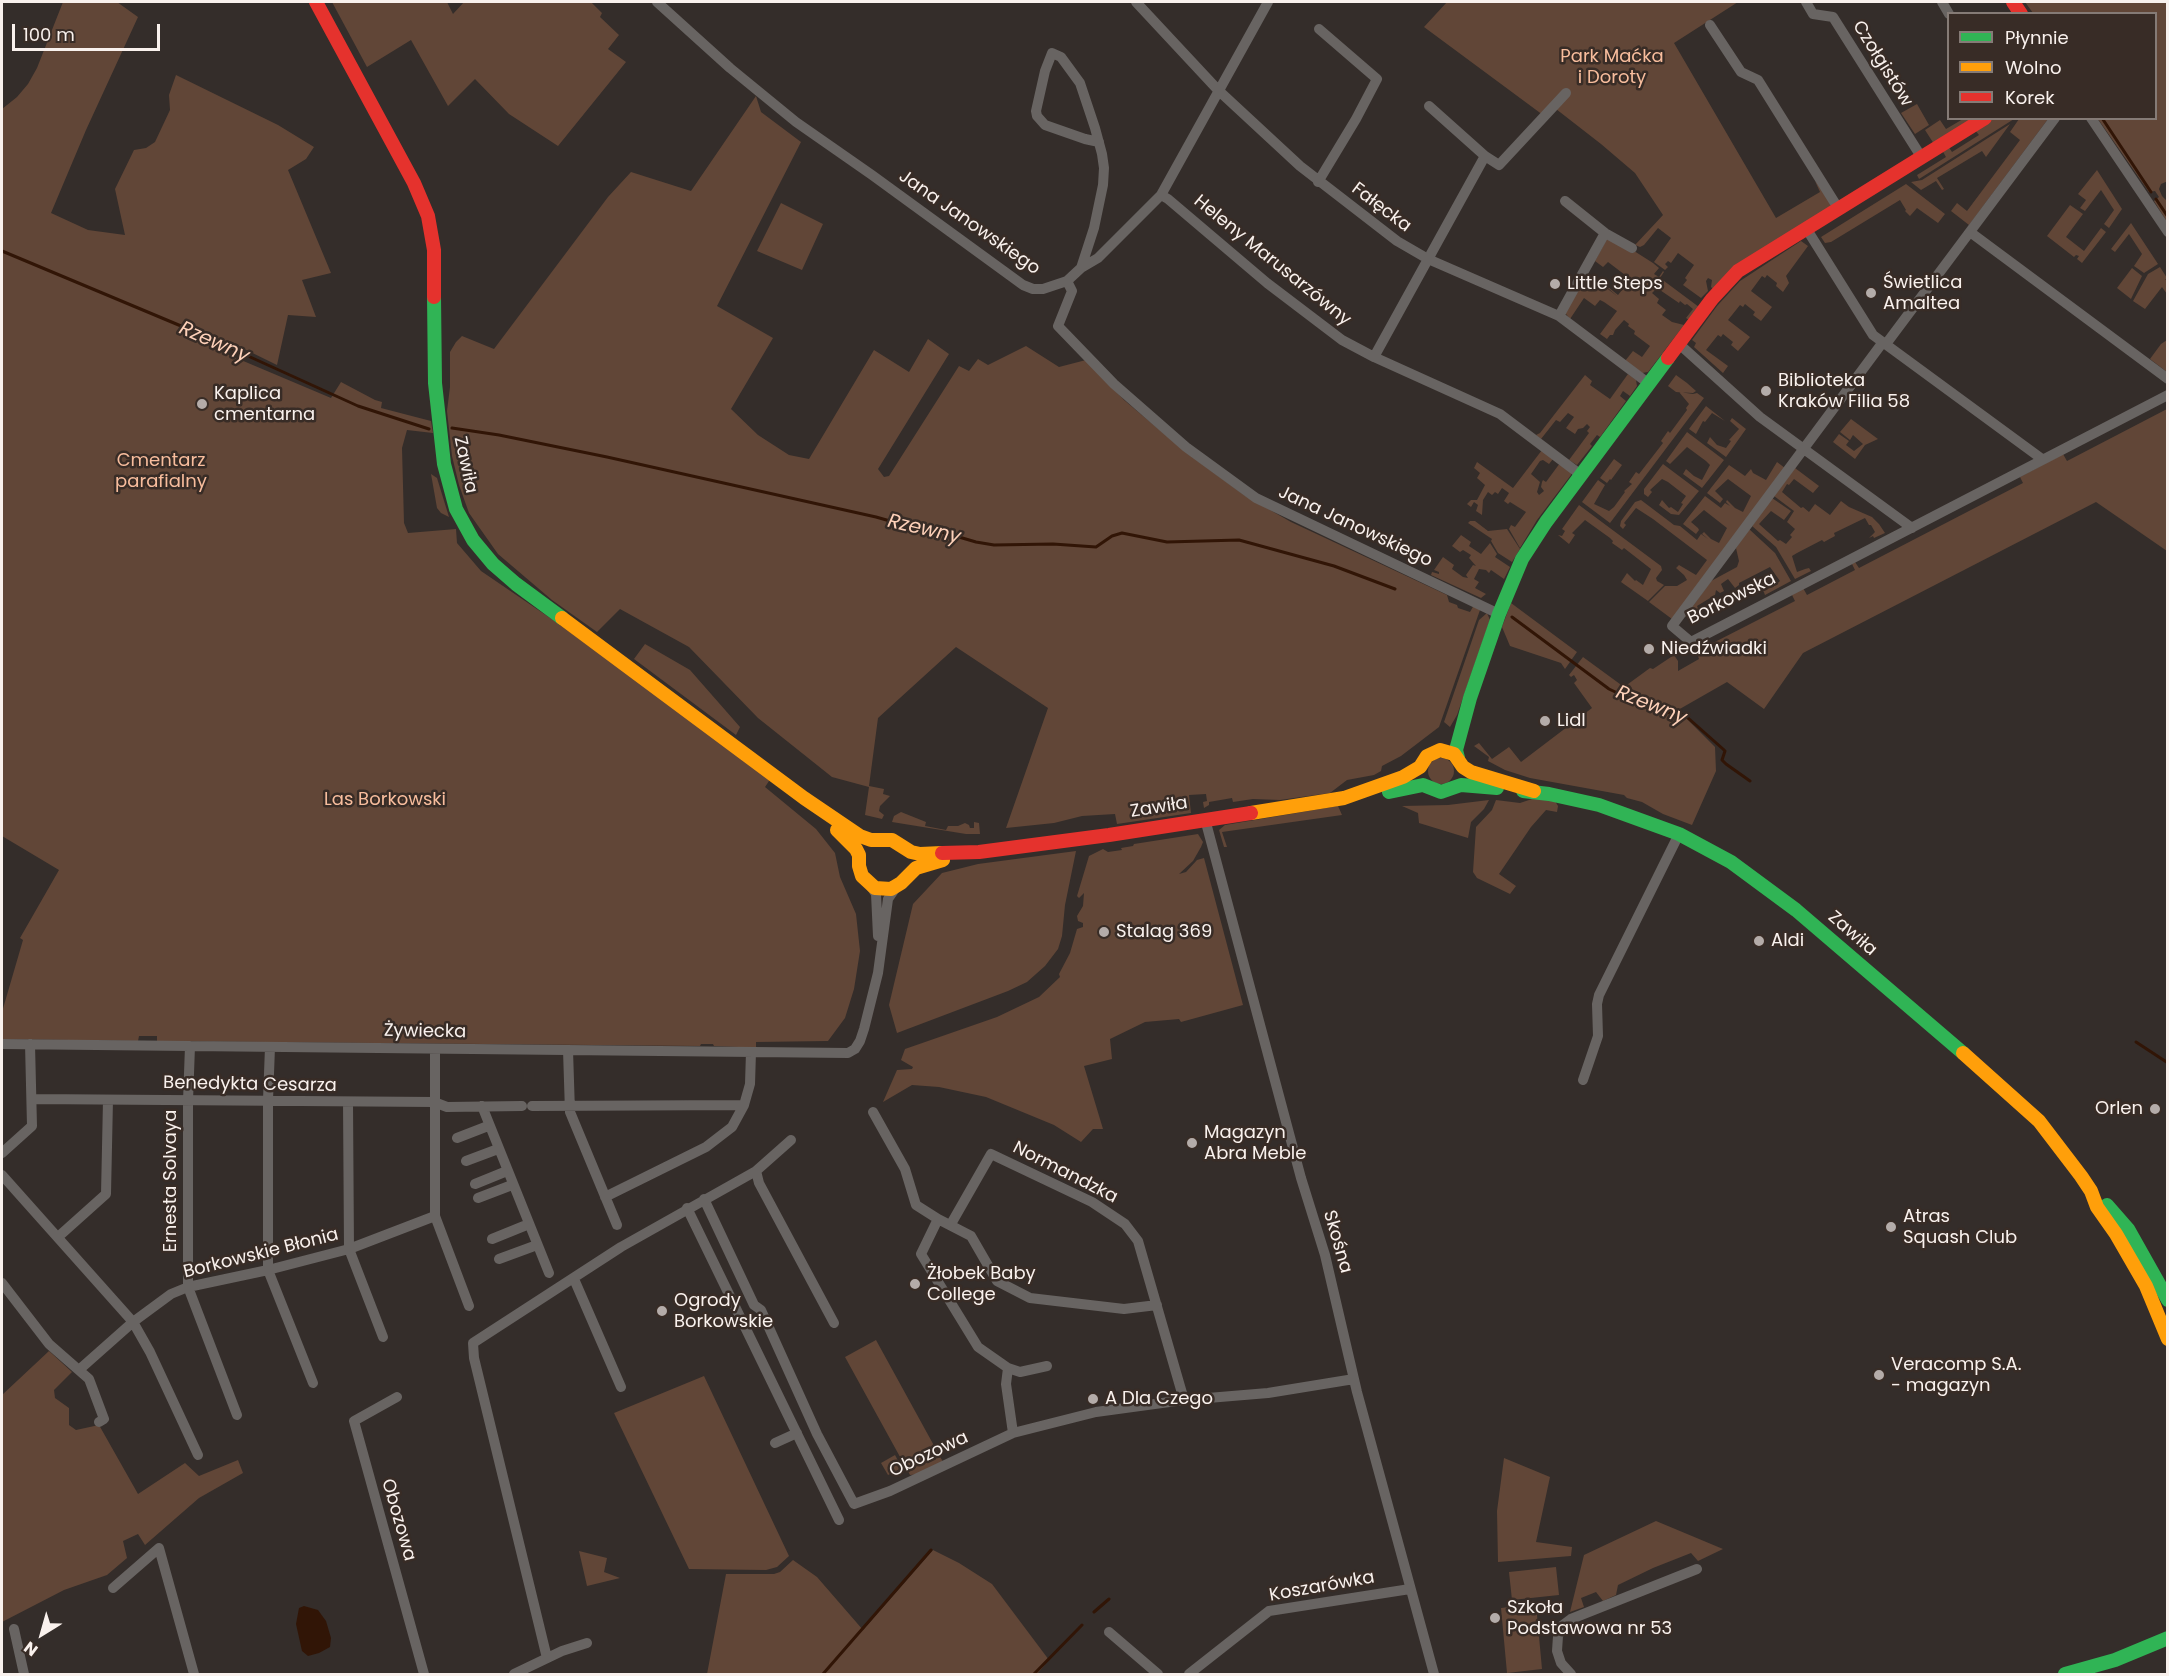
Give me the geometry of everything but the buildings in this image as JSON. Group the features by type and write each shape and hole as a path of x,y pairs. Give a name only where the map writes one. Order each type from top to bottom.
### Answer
{"street":[{"name":"Zawiła","path":"316,2 409,174 428,216 434,250 435,383 444,464 448,487 456,509 474,540 493,564 516,584 804,798 862,837 892,840 911,852 920,854 979,852"},
{"name":"Jana Janowskiego","path":"657,2 730,68 796,122 903,196 1023,285 1033,290 1067,281 1072,291 1058,326 1114,384 1186,447 1256,498 1283,513 1499,614"},
{"name":"Fałęcka","path":"1136,2 1218,90 1318,182 1396,242 1428,259 1559,316 1648,383"},
{"path":"1067,281 1081,268 1098,258 1161,195 1268,2"},
{"name":"Czołgistów","path":"1806,2 1814,14 1833,17 1922,158"},
{"path":"1710,25 1741,72 1758,80 1838,208"},
{"path":"1318,182 1377,79 1319,28"},
{"path":"1081,268 1094,228 1104,185 1104,168 1099,142 1080,83 1061,57 1052,53 1049,56 1036,116 1045,125 1099,142"},
{"path":"1429,106 1485,156 1499,165 1566,93"},
{"path":"1455,787 1461,778 1460,761 1456,750 1465,725 1470,698 1499,614 1522,559 1546,522 1712,299 1738,271 1982,120"},
{"name":"Borkowska","path":"2054,120 1672,626 1691,642 2168,395"},
{"path":"2092,120 2168,232"},
{"path":"1374,357 1485,156"},
{"name":"Heleny Marusarzówny","path":"1161,195 1267,283 1329,330 1374,357 1500,414 1581,475"},
{"path":"1565,201 1605,233 1632,248"},
{"path":"1806,228 1873,335 2042,459"},
{"path":"1970,232 2168,379"},
{"path":"1559,316 1605,233"},
{"path":"1678,343 1760,417 1912,528"},
{"path":"1437,750 1443,747 1448,740 1470,698"},
{"name":"Zawiła","path":"901,882 918,867 979,852 1344,798 1389,783 1412,772 1427,756 1437,750 1448,751 1473,773 1534,791 1599,805 1679,834 1731,862 1766,885 2039,1121 2091,1191 2097,1207 2116,1234 2164,1316 2168,1339"},
{"path":"1421,765 1421,776 1428,787"},
{"name":"Zawiła","path":"1344,798 1355,799 1423,785 1441,792 1466,785 1534,791"},
{"name":"Zawiła","path":"804,798 856,849 860,871 870,885"},
{"name":"Skośna","path":"1205,819 1299,1169 1325,1255 1354,1379 1434,1674"},
{"path":"1583,1080 1598,1036 1599,995 1679,834"},
{"path":"859,860 863,849 876,840"},
{"path":"880,954 888,899 910,865 907,852 903,847"},
{"path":"870,885 886,890 901,882"},
{"path":"870,885 876,898 880,954"},
{"name":"Żywiecka","path":"2,1044 848,1053 855,1049 864,1029 874,992 880,954"},
{"path":"2,1153 32,1126 30,1044"},
{"name":"Ernesta Solvaya","path":"190,1046 188,1287 237,1415"},
{"path":"270,1047 268,1270 313,1383"},
{"path":"435,1049 435,1216 469,1306"},
{"path":"568,1050 570,1112 617,1225"},
{"path":"605,1197 706,1147 732,1127 744,1105 750,1084 751,1052"},
{"name":"Benedykta Cesarza","path":"32,1099 434,1102 447,1107 569,1104 744,1105"},
{"path":"58,1237 105,1194 108,1100"},
{"path":"348,1102 349,1249 383,1337"},
{"path":"482,1106 488,1126 549,1273"},
{"path":"873,1112 904,1169 914,1203 938,1219 971,1236 997,1281 1030,1298 1124,1309 1157,1305"},
{"path":"457,1138 488,1126"},
{"path":"547,1658 474,1358 473,1343 621,1247 756,1172 791,1140"},
{"path":"466,1161 498,1149"},
{"name":"Normandzka","path":"951,1224 991,1154 1092,1202 1125,1224 1138,1241 1184,1400"},
{"path":"476,1184 507,1171"},
{"path":"756,1172 759,1183 834,1323"},
{"path":"2,1175 133,1322 150,1352 198,1455"},
{"path":"478,1198 512,1185"},
{"name":"Zawiła","path":"2091,1191 2101,1198 2128,1229 2168,1300"},
{"name":"Obozowa","path":"704,1199 754,1305 761,1310 817,1434 854,1504 890,1491 1013,1433 1096,1412 1184,1400 1268,1393 1354,1379"},
{"path":"687,1209 839,1521"},
{"name":"Borkowskie Błonia","path":"80,1369 133,1322 171,1294 188,1287 268,1270 349,1249 435,1216"},
{"path":"938,1219 921,1254 978,1347 1008,1368 1020,1372 1047,1366"},
{"path":"492,1239 529,1224"},
{"path":"499,1259 537,1245"},
{"path":"574,1279 621,1387"},
{"path":"2,1283 49,1344 89,1379 104,1419 99,1422"},
{"path":"1008,1368 1005,1384 1013,1433"},
{"name":"Obozowa","path":"396,1397 354,1421 424,1674"},
{"path":"776,1443 797,1433"},
{"path":"113,1588 159,1548 194,1674"},
{"path":"1571,1674 1561,1664 1557,1651 1558,1636 1563,1626 1571,1619 1697,1569"},
{"name":"Koszarówka","path":"1189,1674 1269,1611 1410,1589"},
{"path":"14,1629 24,1674"},
{"path":"1109,1632 1158,1674"},
{"path":"2065,1674 2115,1660 2168,1638"},
{"path":"514,1674 562,1651 587,1643"}],"green space":[{"name":"Las Borkowski","path":"63,2 117,2 138,17 51,213 88,230 125,235 115,189 134,150 146,148 155,142 170,110 169,95 176,75 278,125 314,147 306,159 288,170 331,273 302,280 316,317 288,315 277,365 230,342 222,352 331,398 341,382 382,402 381,408 431,421 433,433 407,430 402,448 404,523 408,533 456,529 457,543 481,571 553,620 771,778 765,787 816,829 835,853 840,877 856,914 860,951 854,989 845,1018 828,1041 756,1042 756,1047 738,1047 714,1046 713,1044 701,1044 700,1046 157,1041 157,1036 139,1036 138,1041 2,1039 2,1012 23,940 20,938 59,870 2,836 2,109 28,84 37,68"},
{"path":"332,2 447,2 453,14 464,2 591,2 602,13 600,17 619,35 608,49 626,62 558,146 509,114 475,79 448,106 411,40 367,67"},
{"name":"Park Maćka i Doroty","path":"1447,2 1738,2 1674,43 1776,218 1820,192 1815,181 1829,199 1831,208 1714,290 1711,287 1712,280 1708,278 1706,281 1708,291 1701,298 1683,285 1694,265 1678,253 1671,263 1668,261 1665,264 1668,267 1665,270 1654,262 1671,238 1658,228 1644,245 1640,247 1635,245 1663,215 1635,173 1556,109 1547,118 1424,27"},
{"path":"2025,2 2167,2 2168,181 2161,184 2159,189 2167,201 2167,222 2154,201 2159,197 2155,191 2149,192 2099,120 2157,120 2157,12 2032,12"},
{"path":"756,96 761,112 801,142 717,306 773,338 731,409 758,435 789,455 809,459 874,350 909,372 928,339 949,354 878,469 884,477 889,476 959,366 969,371 978,359 988,365 1026,346 1059,367 1086,360 1124,400 1187,453 1244,495 1291,522 1447,595 1449,602 1457,605 1458,608 1470,612 1474,605 1480,610 1439,727 1401,756 1382,766 1381,771 1374,775 1347,780 1330,793 1280,800 1253,799 1233,802 1232,798 1209,802 1209,805 1204,808 1203,802 1207,801 1206,794 1189,795 1191,813 1117,824 1115,814 1082,816 1054,823 1006,828 1048,708 956,647 878,718 869,786 884,789 883,794 890,796 880,806 879,811 884,815 882,819 865,815 869,787 832,777 758,718 689,647 620,609 597,632 552,600 498,554 469,513 452,456 447,411 450,352 462,336 494,349 608,197 631,172 691,191"},
{"path":"1917,104 1929,125 1915,134 1901,113"},
{"path":"1940,120 1946,129 1961,120 1971,121 1934,144 1925,130"},
{"path":"1991,120 2012,120 1919,179 1917,175 1946,157 1942,150 1948,146 1952,152 1979,135 1975,130"},
{"path":"2018,120 2047,120 1969,225 1951,211 1957,203 1967,211 2020,140 2010,132"},
{"path":"2010,124 1986,157 1982,151 1937,178 1944,189 1942,190 1936,181 1921,190 1911,182 1922,180"},
{"path":"2097,170 2122,209 2109,228 2104,224 2114,210 2101,190 2085,211 2080,208 2086,200 2078,194"},
{"path":"1906,184 1945,214 1938,223 1917,208 1910,216 1900,200 1831,242 1825,243 1821,237"},
{"path":"781,203 823,224 802,270 757,251"},
{"path":"2070,205 2083,214 2066,237 2084,251 2101,228 2106,232 2082,263 2077,259 2079,256 2074,257 2047,236"},
{"path":"2131,223 2158,264 2144,273 2134,266 2142,254 2129,234 2115,252 2111,249"},
{"path":"1607,239 1631,249 1653,263 1659,268 1654,274 1659,277 1663,271 1660,278 1699,307 1689,320 1686,318 1693,309 1687,304 1680,301 1679,303 1657,288 1652,293 1659,299 1657,303 1666,310 1662,315 1672,322 1684,325 1648,372 1642,373 1625,361 1633,351 1642,357 1650,346 1634,334 1635,331 1624,320 1613,335 1607,339 1600,334 1617,311 1600,300 1595,306 1584,298 1570,319 1566,314 1588,274 1617,296 1593,275 1618,295 1626,285 1629,278 1608,262 1603,267 1595,261"},
{"path":"1801,241 1808,246 1786,276 1789,283 1783,292 1767,275 1765,278 1762,276 1751,291 1772,307 1761,321 1745,304 1743,307 1740,305 1728,320 1750,337 1738,351 1731,345 1733,342 1723,334 1721,337 1718,335 1706,350 1728,366 1723,373 1694,347 1696,343 1692,340 1717,306 1740,281"},
{"path":"2160,267 2167,278 2165,280 2167,280 2167,294 2162,287 2145,309 2133,301 2148,274"},
{"path":"2132,268 2142,276 2131,299 2117,288"},
{"path":"2167,340 2167,372 2150,359 2161,344"},
{"path":"1628,374 1636,380 1637,386 1630,396 1623,391 1620,396 1626,401 1600,437 1597,435 1590,444 1592,446 1577,465 1569,460 1589,433 1587,431 1590,427 1587,424 1578,429 1575,434 1566,428 1574,417 1568,413 1560,422 1556,420 1541,439 1536,435 1540,433 1585,375 1592,381 1590,385 1610,399"},
{"path":"1676,375 1696,391 1693,393 1676,392 1668,386"},
{"path":"1679,392 1697,393 1704,398 1610,523 1582,502 1598,480 1605,485 1594,504 1609,511 1614,507 1624,491 1632,484 1629,482 1636,472 1639,474 1663,443 1661,441 1668,431 1670,433 1687,410 1689,404"},
{"path":"1706,406 1725,421 1712,413 1705,422 1703,421 1696,434 1689,429"},
{"path":"2167,409 2167,551 2096,502 1803,653 1764,709 1727,682 1678,710 1715,747 1716,771 1692,825 1624,795 1530,778 1505,770 1488,761 1489,757 1474,746 1479,743 1492,759 1509,747 1521,762 1592,708 1574,683 1577,680 1574,675 1571,677 1569,675 1583,657 1624,687 1650,668 1653,669 1674,655 1678,661 1678,671 1699,659 1697,653 1705,647 1702,641 1705,639 1709,645 1795,601 1792,595 1803,588 1807,595 1855,570 1852,564 1855,562 1859,568 2023,483 2020,477 2063,454 2067,461"},
{"path":"1732,418 1746,429 1726,457 1707,443 1710,437 1717,445 1726,448 1731,441 1729,440 1739,429 1730,421"},
{"path":"1851,419 1878,439 1865,445 1855,459 1833,442 1839,434 1849,441 1846,445 1854,451 1863,444 1853,435 1850,440 1840,432"},
{"path":"1687,432 1724,460 1702,488 1683,474 1686,469 1702,480 1710,465 1706,461 1687,447 1670,464 1666,461"},
{"path":"1542,450 1553,459 1549,464 1543,460 1540,461 1531,474 1540,482 1537,492 1539,495 1544,491 1541,487 1543,480 1546,482 1560,463 1571,472 1571,475 1537,520 1520,548 1509,529 1511,525 1515,527 1526,512 1504,501 1509,493 1502,488 1498,494 1495,492 1492,495 1488,492 1483,500 1482,515 1476,511 1478,505 1474,502 1471,507 1467,504 1471,500 1477,500 1485,485 1477,478 1480,473 1474,468 1477,462 1513,488"},
{"path":"1614,459 1622,465 1607,483 1600,478"},
{"path":"1777,462 1785,468 1672,619 1649,602 1665,586 1677,586 1687,580 1676,568 1679,565 1696,575 1707,560 1636,508 1624,523 1626,525 1623,529 1620,526 1621,521 1635,502 1641,500 1697,540 1701,534 1708,539 1702,534 1704,532 1719,543 1727,528 1704,510 1691,522 1699,530 1696,534 1683,524 1705,496 1721,508 1725,503 1730,506 1727,500 1743,512 1751,496 1728,479 1715,491 1723,499 1720,503 1707,493 1729,465 1745,476 1751,469 1753,473 1766,480"},
{"path":"1663,464 1699,491 1679,515 1671,514 1659,505 1662,500 1669,508 1678,512 1683,504 1681,503 1686,496 1668,482 1662,479 1650,490 1652,492 1648,497 1644,494 1644,489"},
{"path":"1795,468 1819,486 1813,493 1794,479 1789,485 1787,484 1782,492 1801,508 1809,512 1815,504 1830,515 1841,501 1872,517 1885,533 1869,538 1875,532 1865,518 1834,533 1835,536 1824,542 1822,540 1792,556 1797,572 1809,568 1811,571 1795,579 1776,547 1752,526 1772,498 1791,511 1784,520 1771,511 1759,524 1778,541 1786,544 1792,537 1790,535 1795,529 1787,522 1794,511 1774,496"},
{"path":"431,474 437,478 449,517 437,508"},
{"path":"1579,505 1661,566 1662,570 1656,578 1664,585 1648,601 1621,582 1627,573 1643,585 1651,569 1624,548 1622,550 1612,543 1610,538 1585,520 1572,533 1575,535 1569,544 1558,535 1562,536 1565,531 1562,529"},
{"path":"1475,521 1488,531 1507,529 1520,549 1512,562 1498,553 1492,539 1468,523"},
{"path":"1749,529 1775,553 1791,581 1765,595 1763,590 1773,587 1780,581 1770,567 1739,583 1735,588 1728,579 1721,584 1724,591 1720,593 1716,590 1715,595 1697,606 1700,613 1693,617 1690,615 1685,617 1711,581 1737,567 1739,561 1736,548"},
{"path":"1461,535 1471,542 1469,546 1481,554 1490,543 1497,554 1495,557 1510,567 1504,579 1491,570 1489,573 1479,569 1474,579 1479,582 1475,588 1486,594 1481,598 1431,575 1432,572 1439,574 1434,570 1443,557 1454,565 1452,569 1468,578 1466,575 1473,565 1476,566 1469,558 1471,555 1463,550 1460,552 1452,546"},
{"path":"1511,603 1577,652 1565,669 1561,663 1510,646 1502,627"},
{"path":"1487,613 1490,620 1457,715 1450,727 1444,722 1479,620"},
{"path":"645,644 690,670 740,727 736,735 634,659"},
{"path":"1441,758 1450,762 1454,771 1450,780 1441,784 1432,780 1428,771 1432,762"},
{"path":"1535,798 1555,801 1558,806 1557,812 1546,810 1531,827 1499,874 1516,886 1510,894 1477,878 1473,872 1476,827 1492,810 1496,800 1520,803"},
{"path":"1489,800 1484,809 1471,822 1468,838 1419,823 1418,813 1402,806 1448,805"},
{"path":"1338,806 1342,815 1222,832 1227,847 1224,847 1219,830 1225,825"},
{"path":"901,812 926,822 925,826 946,830 948,826 965,823 970,828 974,828 974,822 979,823 980,834 966,834 892,822 894,816"},
{"path":"1198,834 1203,842 1201,847 1193,861 1179,874 1186,872 1197,860 1204,858 1243,1005 1181,1022 1179,1019 1145,1022 1110,1039 1112,1059 1084,1066 1103,1129 1093,1129 1081,1142 1054,1125 986,1097 939,1087 912,1085 883,1102 897,1070 913,1067 901,1060 905,1049 997,1017 1039,997 1060,977 1059,974 1070,953 1077,929 1083,927 1083,923 1078,921 1077,916 1083,906 1084,893 1079,898 1077,896 1089,856 1103,849 1108,852 1122,850 1121,848 1134,844"},
{"path":"1076,851 1065,905 1062,936 1058,949 1045,966 1027,982 1008,991 897,1033 889,1005 913,904 942,873 978,864"},
{"path":"876,1340 943,1462 920,1474 910,1475 845,1357"},
{"path":"49,1351 72,1372 54,1390 55,1398 69,1408 69,1425 76,1430 99,1425 138,1494 185,1463 199,1476 238,1460 243,1473 199,1498 145,1545 138,1534 123,1541 127,1558 107,1575 64,1590 2,1622 2,1395"},
{"path":"704,1376 789,1556 777,1567 766,1570 689,1569 614,1413"},
{"path":"895,1455 902,1468 888,1475 881,1463"},
{"path":"1504,1458 1550,1477 1536,1542 1572,1547 1571,1556 1498,1562 1497,1511"},
{"path":"1656,1521 1723,1549 1698,1561 1691,1553 1653,1568 1618,1585 1616,1595 1603,1601 1596,1592 1581,1598 1584,1607 1570,1612 1584,1555"},
{"path":"933,1550 992,1584 1049,1660 1037,1674 707,1674 726,1574 774,1574 780,1572 793,1560 817,1577 863,1630"},
{"path":"579,1551 607,1558 604,1572 620,1578 587,1586"},
{"path":"1556,1567 1559,1595 1512,1600 1509,1572"},
{"path":"1536,1604 1542,1669 1507,1673 1501,1608"}],"shaded area":[{"path":"304,1606 318,1610 326,1621 331,1638 330,1647 308,1656 302,1651 296,1624 299,1608"}],"waterway":[{"path":"2103,120 2151,192"},
{"path":"2156,199 2168,217"},
{"name":"Rzewny","path":"2,251 193,331 358,406 429,429"},
{"name":"Rzewny","path":"452,428 607,457 876,517 925,531 935,530 976,542 994,545 1053,544 1096,547 1112,536 1122,533 1167,542 1239,540 1334,566 1395,589"},
{"name":"Rzewny","path":"1512,617 1609,689 1653,710 1683,715 1688,718 1725,751 1722,760 1750,781"},
{"path":"2136,1042 2168,1063"},
{"path":"823,1674 931,1550"},
{"path":"1094,1612 1109,1599"},
{"path":"1034,1674 1082,1625"}],"traffic: fast":[{"path":"434,297 435,383 444,464 456,509 473,540 493,564 562,618"},
{"path":"1458,758 1456,750 1470,698 1499,614 1522,559 1546,522 1668,358"},
{"path":"1389,792 1423,785 1441,792 1461,785 1497,788"},
{"path":"1523,791 1599,805 1679,834 1731,862 1796,910 1963,1053"},
{"path":"2107,1205 2128,1229 2168,1300"},
{"path":"2065,1674 2115,1660 2168,1638"}],"traffic: slow":[{"path":"562,618 804,798 860,836 871,840 892,840 911,852 920,854 942,853"},
{"path":"1251,813 1344,798 1403,777 1420,767 1427,756 1440,750 1454,754 1463,767 1471,772 1534,791"},
{"path":"837,830 856,849 862,876 875,888 891,889 901,883 916,868 943,860"},
{"path":"1963,1053 2039,1121 2081,1176 2091,1191 2097,1207 2116,1234 2146,1286 2168,1339"}],"traffic: jam":[{"path":"316,2 414,183 428,216 434,250 434,297"},
{"path":"2013,2 2020,12"},
{"path":"1668,358 1712,299 1738,271 1982,120"},
{"path":"942,853 979,852 1251,813"}],"place":[{"name":"Little Steps","path":"1555,284"},
{"name":"Świetlica Amaltea","path":"1871,293"},
{"name":"Biblioteka Kraków Filia 58","path":"1766,391"},
{"name":"Kaplica cmentarna","path":"202,404"},
{"name":"Niedźwiadki","path":"1649,649"},
{"name":"Lidl","path":"1545,721"},
{"name":"Stalag 369","path":"1104,932"},
{"name":"Aldi","path":"1759,941"},
{"name":"Orlen","path":"2155,1109"},
{"name":"Magazyn Abra Meble","path":"1192,1143"},
{"name":"Atras Squash Club","path":"1891,1227"},
{"name":"Żłobek Baby College","path":"915,1284"},
{"name":"Ogrody Borkowskie","path":"662,1311"},
{"name":"Veracomp S.A. - magazyn","path":"1879,1375"},
{"name":"A Dla Czego","path":"1093,1399"},
{"name":"Szkoła Podstawowa nr 53","path":"1495,1618"}],"park label":[{"name":"Cmentarz parafialny","path":"161,471"}]}
